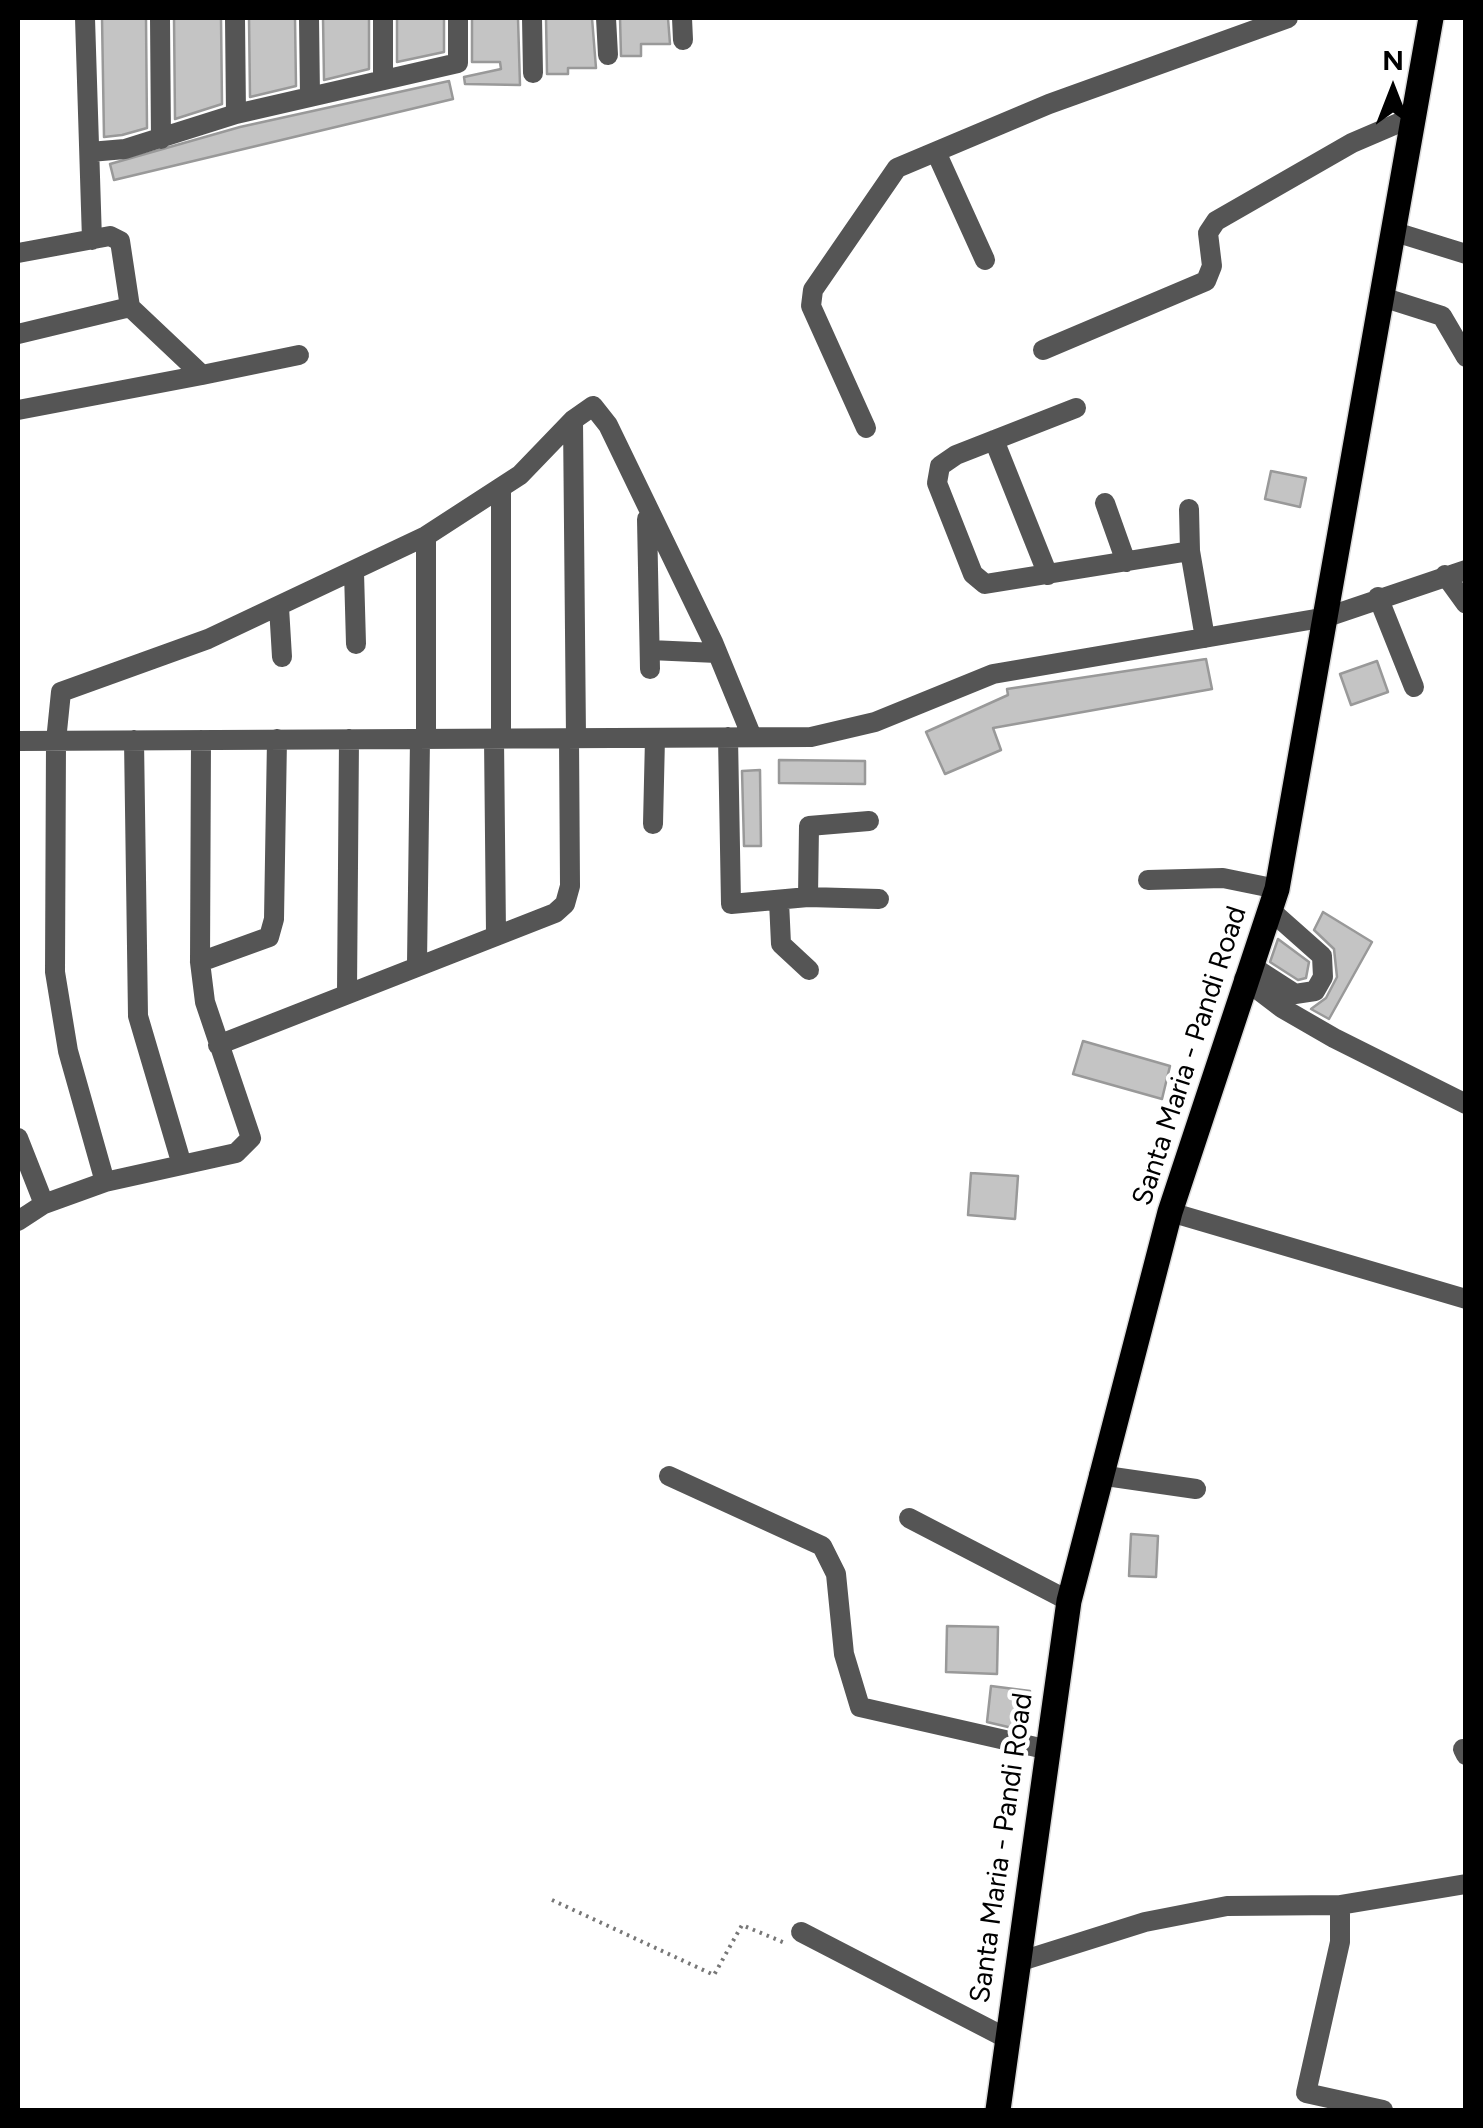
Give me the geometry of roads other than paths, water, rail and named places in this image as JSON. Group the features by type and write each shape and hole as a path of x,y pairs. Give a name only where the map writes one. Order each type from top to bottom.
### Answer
{"main road":[{"name":"Santa Maria - Pandi Road","path":"998,2110 1069,1601 1170,1212 1273,899 1431,18"}],"street":[{"path":"85,18 92,240"},
{"path":"160,18 162,139"},
{"path":"235,18 236,114"},
{"path":"309,18 310,96"},
{"path":"383,18 383,78"},
{"path":"90,152 162,139 236,114 458,63 458,18"},
{"path":"532,18 533,73"},
{"path":"606,18 608,56"},
{"path":"682,18 683,40"},
{"path":"866,428 810,306 813,290 897,168 1049,104 1284,18"},
{"path":"1043,350 1206,281 1212,266 1208,234 1216,221 1352,143 1414,116"},
{"path":"936,152 985,260"},
{"path":"1395,232 1466,254"},
{"path":"18,253 110,236 120,242 130,307 202,375"},
{"path":"1382,297 1442,316 1466,357"},
{"path":"18,334 130,307"},
{"path":"18,410 299,354"},
{"path":"106,1182 68,1050 54,972 56,741 61,692 208,649 278,607 426,536 501,488 589,406 598,407 717,653 752,737"},
{"path":"1076,408 940,466 937,483 973,574 985,584 1190,551"},
{"path":"218,1044 555,913 566,904 570,886 573,738 572,420"},
{"path":"994,440 1048,575"},
{"path":"496,934 501,488"},
{"path":"1106,503 1126,562"},
{"path":"1189,509 1190,551 1205,638"},
{"path":"647,512 650,660 717,653"},
{"path":"416,964 426,536"},
{"path":"354,572 356,644"},
{"path":"18,741 812,737 874,722 993,674 1326,617 1455,573 1466,604"},
{"path":"1378,597 1414,688"},
{"path":"278,607 282,657"},
{"path":"728,737 728,900 736,906 808,897 879,899"},
{"path":"654,824 655,738"},
{"path":"200,962 268,937 274,919 277,739"},
{"path":"347,992 348,739"},
{"path":"134,740 138,1016 182,1165"},
{"path":"18,1222 44,1204 106,1182 236,1153 251,1138 205,1002 200,962 201,740"},
{"path":"808,897 808,826 870,821"},
{"path":"1148,880 1223,878 1273,899 1322,956 1323,977 1314,991 1295,994 1247,972"},
{"path":"779,901 781,944 809,970"},
{"path":"1247,972 1282,1008 1466,1104"},
{"path":"18,1138 44,1204"},
{"path":"1170,1212 1466,1299"},
{"path":"1099,1474 1196,1489"},
{"path":"669,1476 822,1546 836,1574 844,1654 860,1707 1049,1750"},
{"path":"909,1518 1069,1601"},
{"path":"1018,1962 1145,1922 1227,1906 1340,1905 1466,1884"},
{"path":"1340,1905 1340,1942 1306,2093 1383,2110"},
{"path":"802,1932 1006,2038"}]}
